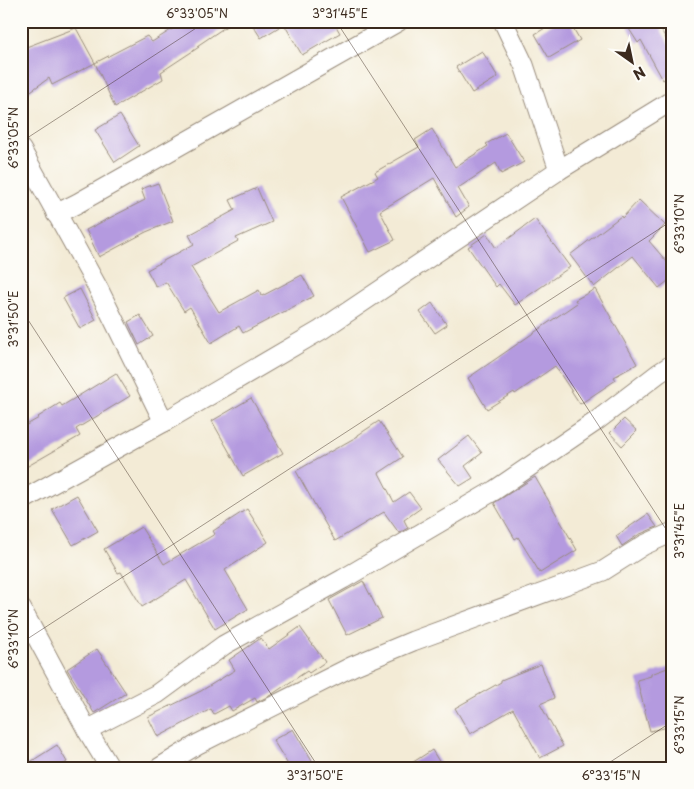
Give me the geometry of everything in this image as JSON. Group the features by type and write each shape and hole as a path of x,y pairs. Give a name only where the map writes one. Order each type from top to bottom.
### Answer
{"street":[{"path":"56,214 399,21"},
{"path":"503,21 524,65 559,170"},
{"path":"21,501 164,422 321,330 559,170 673,100"},
{"path":"21,149 98,288 164,422"},
{"path":"87,730 157,694 224,645 343,579 496,490 595,422 659,372 673,364"},
{"path":"159,768 198,744 353,666 413,641 603,571 644,546 673,532"},
{"path":"21,608 87,730 110,768"}],"building":[{"path":"185,21 234,21 161,72 163,79 115,107 95,63 147,36 152,42"},
{"path":"250,21 333,21 340,33 302,55 284,24 261,38"},
{"path":"557,21 569,21 580,40 549,58 535,34"},
{"path":"624,21 656,21 673,51 673,74 663,80 641,40 638,43"},
{"path":"76,28 95,63 52,85 49,78 21,98 21,49"},
{"path":"482,51 498,77 472,93 456,67"},
{"path":"120,115 139,146 115,162 95,130"},
{"path":"432,129 455,167 488,146 486,144 506,133 524,162 501,174 496,163 458,188 469,207 456,217 434,178 380,211 395,240 370,252 341,197 378,177 375,172 419,147 415,140"},
{"path":"158,183 173,221 146,232 99,257 86,230 145,200 141,189"},
{"path":"257,188 272,222 236,238 238,241 191,267 219,312 259,290 262,296 302,275 314,296 243,333 239,326 211,343 190,307 184,311 166,282 156,287 147,270 194,244 189,235 235,210 230,200"},
{"path":"639,200 665,225 649,241 673,269 673,277 659,288 633,256 594,287 570,255 621,216 622,218"},
{"path":"535,219 570,267 515,305 499,284 496,287 468,247 487,234 496,248"},
{"path":"80,289 96,320 80,329 63,298"},
{"path":"595,289 637,364 614,377 616,380 580,404 555,366 515,394 514,392 487,409 468,378 577,303 575,300"},
{"path":"432,303 447,325 435,333 420,312"},
{"path":"140,315 153,336 139,345 128,322"},
{"path":"116,373 130,396 76,429 80,436 21,470 21,428 60,403 62,406"},
{"path":"251,398 283,453 243,476 212,421"},
{"path":"624,419 637,431 622,446 610,433"},
{"path":"379,421 403,457 379,473 394,502 409,492 421,508 404,520 408,528 399,533 384,512 335,541 296,471 358,436"},
{"path":"469,436 482,453 465,466 473,478 460,486 438,460"},
{"path":"535,477 577,550 540,573 518,537 515,539 494,503"},
{"path":"77,495 98,531 73,545 52,509"},
{"path":"247,509 268,542 225,570 248,609 215,629 186,580 142,607 121,572 118,573 104,549 141,527 164,564 215,534 213,531"},
{"path":"648,514 657,527 638,535 622,546 616,536"},
{"path":"363,581 382,618 347,635 329,600"},
{"path":"300,627 325,662 257,702 255,698 232,711 229,706 214,714 211,709 158,737 148,717 201,691 235,670 229,660 261,638 269,649"},
{"path":"97,649 126,693 94,713 67,669"},
{"path":"541,664 554,698 540,704 563,746 540,758 513,709 470,734 455,708 501,682 501,680"},
{"path":"673,666 673,726 650,731 637,680"},
{"path":"293,729 316,768 290,768 273,740"},
{"path":"57,745 67,762 58,768 21,768"},
{"path":"432,750 443,768 404,768"}]}
